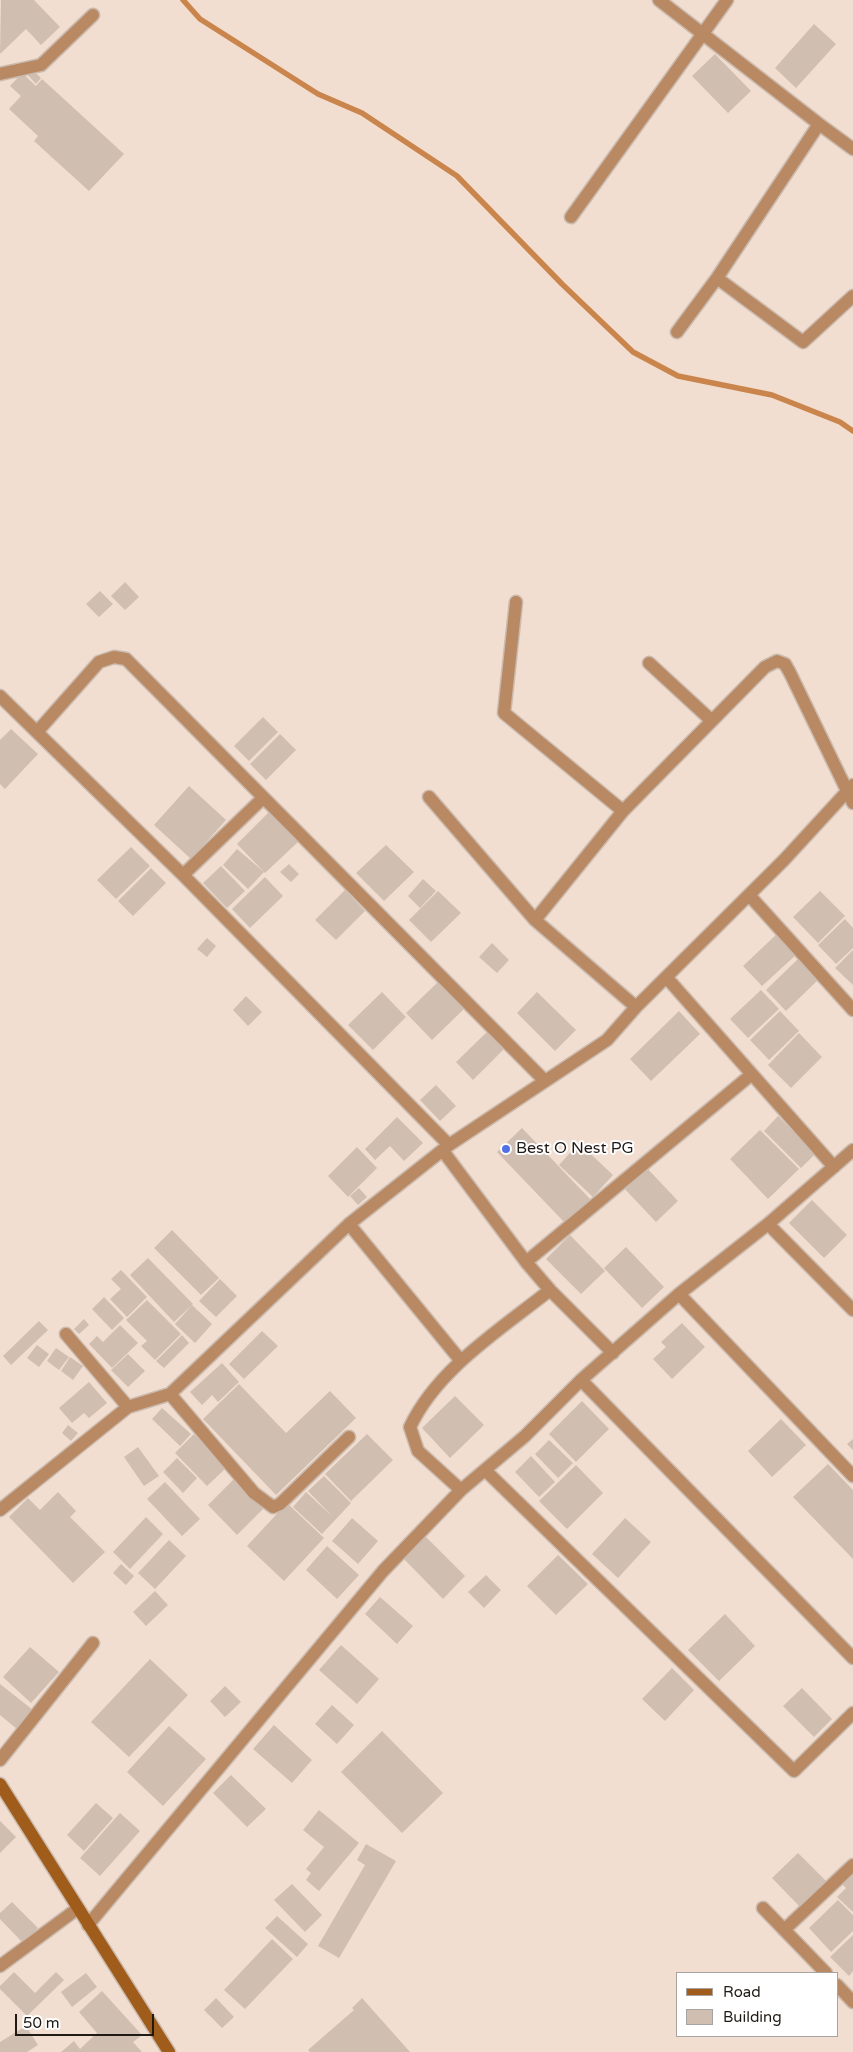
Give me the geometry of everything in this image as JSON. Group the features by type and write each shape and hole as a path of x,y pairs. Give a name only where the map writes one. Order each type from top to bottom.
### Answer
{"main road":[{"path":"0,1784 164,2050"}],"street":[{"path":"659,0 853,149"},
{"path":"571,217 727,0"},
{"path":"0,74 41,65 93,15"},
{"path":"678,332 717,278 819,124"},
{"path":"717,278 803,342 853,296"},
{"path":"516,602 504,713 623,811"},
{"path":"37,732 99,662 114,657 126,659 545,1081"},
{"path":"0,1510 128,1407 170,1394 349,1224 446,1148 607,1040 636,1007 851,793 785,664 777,661 765,667 623,811 535,920"},
{"path":"649,663 712,721"},
{"path":"0,696 183,875 446,1148 526,1262 550,1290 613,1353"},
{"path":"429,797 535,920 636,1007"},
{"path":"183,875 263,798"},
{"path":"749,895 853,1010"},
{"path":"666,978 834,1167"},
{"path":"526,1262 752,1074"},
{"path":"88,1925 376,1578 461,1490 525,1436 581,1380 679,1294 768,1224 853,1150"},
{"path":"349,1224 461,1362"},
{"path":"768,1224 853,1310"},
{"path":"461,1490 418,1451 410,1427 419,1406 461,1362 550,1290"},
{"path":"679,1294 853,1476"},
{"path":"66,1334 128,1407"},
{"path":"581,1380 853,1658"},
{"path":"170,1394 254,1493 273,1507 280,1504 349,1437"},
{"path":"485,1470 794,1771 853,1713"},
{"path":"0,1760 93,1643"},
{"path":"784,1930 853,1865"},
{"path":"763,1908 825,1972"},
{"path":"0,1966 77,1909"},
{"path":"838,1986 853,2002"}],"building":[{"path":"1,0 34,0 60,27 41,45 26,29 0,54"},
{"path":"814,24 836,44 796,88 775,68"},
{"path":"715,54 751,91 728,113 692,76"},
{"path":"32,69 41,78 36,84 27,74"},
{"path":"22,73 36,86 42,79 124,154 89,191 34,141 38,136 9,109 21,96 10,86"},
{"path":"125,582 139,597 125,610 111,596"},
{"path":"100,591 113,604 99,617 86,604"},
{"path":"263,717 278,732 249,761 234,746"},
{"path":"11,729 38,754 5,789 0,784 0,740"},
{"path":"280,734 296,750 266,780 250,764"},
{"path":"189,786 226,820 191,859 154,825"},
{"path":"270,811 299,841 265,873 237,844"},
{"path":"386,845 414,872 384,901 356,873"},
{"path":"131,847 150,866 116,899 97,880"},
{"path":"237,849 264,872 248,889 223,865"},
{"path":"289,864 299,874 291,882 280,872"},
{"path":"221,866 245,891 227,908 203,883"},
{"path":"151,868 166,883 133,916 118,901"},
{"path":"265,877 283,896 250,928 232,909"},
{"path":"423,879 436,891 420,908 408,896"},
{"path":"345,890 365,911 336,940 315,920"},
{"path":"438,891 461,913 431,942 409,920"},
{"path":"820,891 845,916 818,943 793,917"},
{"path":"845,919 853,928 853,948 836,964 818,945"},
{"path":"778,933 797,954 762,986 743,966"},
{"path":"207,938 216,946 207,957 197,949"},
{"path":"492,943 509,960 497,973 479,957"},
{"path":"853,950 853,985 835,968"},
{"path":"800,957 820,978 786,1011 766,990"},
{"path":"439,981 465,1008 432,1040 406,1013"},
{"path":"761,990 779,1009 748,1038 730,1019"},
{"path":"382,992 406,1017 373,1050 348,1025"},
{"path":"537,992 576,1030 555,1051 517,1013"},
{"path":"246,996 262,1012 248,1026 233,1010"},
{"path":"679,1011 700,1034 651,1081 630,1059"},
{"path":"780,1011 799,1031 769,1060 750,1040"},
{"path":"488,1031 505,1048 473,1080 456,1062"},
{"path":"799,1033 822,1057 791,1088 768,1065"},
{"path":"436,1085 456,1106 440,1121 420,1100"},
{"path":"778,1116 815,1154 801,1168 764,1131"},
{"path":"397,1117 423,1143 404,1161 390,1146 375,1160 365,1149"},
{"path":"522,1128 590,1199 565,1223 497,1152"},
{"path":"760,1130 799,1169 768,1199 730,1159"},
{"path":"579,1143 613,1175 593,1197 559,1165"},
{"path":"357,1147 377,1168 348,1197 328,1176"},
{"path":"644,1165 678,1201 656,1222 622,1186"},
{"path":"359,1188 367,1197 358,1205 350,1196"},
{"path":"812,1200 847,1235 824,1258 789,1223"},
{"path":"172,1230 219,1278 201,1295 154,1248"},
{"path":"570,1235 605,1271 581,1294 546,1259"},
{"path":"626,1247 664,1287 642,1308 604,1268"},
{"path":"148,1258 193,1304 174,1322 130,1275"},
{"path":"121,1270 147,1297 127,1317 110,1299 121,1289 111,1279"},
{"path":"220,1279 237,1296 216,1317 199,1301"},
{"path":"104,1297 124,1318 112,1330 92,1309"},
{"path":"147,1300 181,1334 155,1360 141,1346 147,1341 126,1320"},
{"path":"192,1305 212,1324 195,1343 175,1324"},
{"path":"84,1319 89,1325 79,1334 74,1329"},
{"path":"39,1321 48,1330 11,1365 3,1356"},
{"path":"682,1323 705,1347 672,1379 653,1359 666,1347 661,1342"},
{"path":"120,1325 138,1343 112,1368 89,1344 97,1336 103,1342"},
{"path":"262,1331 278,1346 244,1379 229,1364"},
{"path":"182,1335 189,1343 164,1368 156,1361"},
{"path":"37,1345 49,1354 39,1367 27,1358"},
{"path":"56,1348 69,1357 59,1370 47,1361"},
{"path":"128,1354 145,1371 128,1387 111,1370"},
{"path":"70,1357 83,1366 73,1380 61,1371"},
{"path":"222,1363 239,1382 218,1402 212,1395 202,1405 190,1392"},
{"path":"89,1382 107,1403 89,1418 84,1413 72,1423 59,1408"},
{"path":"239,1384 286,1433 330,1391 356,1418 276,1495 203,1419"},
{"path":"455,1396 484,1425 450,1458 422,1428"},
{"path":"582,1401 609,1429 576,1462 549,1434"},
{"path":"162,1408 191,1434 180,1446 152,1419"},
{"path":"781,1419 806,1445 772,1477 748,1451"},
{"path":"68,1425 78,1433 71,1441 62,1433"},
{"path":"194,1434 226,1468 207,1486 175,1453"},
{"path":"367,1434 393,1460 351,1501 325,1474"},
{"path":"853,1439 853,1450 847,1444"},
{"path":"549,1440 573,1463 558,1478 535,1454"},
{"path":"138,1447 159,1476 144,1486 124,1457"},
{"path":"531,1456 555,1482 539,1497 515,1472"},
{"path":"177,1458 197,1478 183,1493 163,1472"},
{"path":"828,1464 853,1490 853,1559 793,1497"},
{"path":"576,1465 603,1493 567,1529 539,1501"},
{"path":"324,1476 351,1503 322,1534 293,1507 306,1492 333,1517 308,1491"},
{"path":"234,1479 263,1509 237,1535 208,1505"},
{"path":"165,1482 200,1519 182,1536 147,1499"},
{"path":"58,1492 76,1511 70,1517 105,1552 73,1583 9,1517 28,1498 40,1510"},
{"path":"287,1503 324,1538 284,1581 247,1546"},
{"path":"146,1517 163,1534 130,1569 113,1552"},
{"path":"352,1518 378,1541 358,1564 332,1541"},
{"path":"625,1518 651,1542 618,1578 592,1554"},
{"path":"424,1535 465,1576 443,1599 402,1557"},
{"path":"169,1540 186,1556 155,1589 138,1573"},
{"path":"327,1546 359,1575 337,1599 306,1570"},
{"path":"558,1555 588,1584 556,1615 527,1586"},
{"path":"121,1564 134,1576 126,1585 113,1573"},
{"path":"486,1575 501,1590 484,1608 468,1592"},
{"path":"155,1591 168,1605 146,1626 133,1612"},
{"path":"380,1597 413,1626 397,1644 365,1614"},
{"path":"725,1614 755,1646 719,1681 688,1650"},
{"path":"341,1645 379,1679 357,1704 319,1670"},
{"path":"30,1647 59,1672 31,1703 3,1677"},
{"path":"150,1659 188,1695 129,1757 91,1722"},
{"path":"672,1668 694,1690 665,1721 642,1699"},
{"path":"0,1684 33,1710 17,1729 0,1715"},
{"path":"225,1686 241,1702 225,1717 210,1701"},
{"path":"802,1688 832,1719 814,1737 783,1706"},
{"path":"332,1705 354,1725 337,1744 315,1724"},
{"path":"274,1725 312,1760 292,1783 253,1749"},
{"path":"169,1726 206,1759 163,1806 127,1772"},
{"path":"382,1731 443,1793 402,1833 341,1772"},
{"path":"231,1775 266,1809 247,1827 213,1793"},
{"path":"96,1803 113,1818 84,1851 67,1835"},
{"path":"319,1810 359,1843 319,1891 306,1880 311,1873 306,1869 324,1847 303,1830"},
{"path":"120,1813 140,1831 100,1876 80,1858"},
{"path":"0,1821 16,1837 0,1853"},
{"path":"366,1844 396,1861 339,1958 318,1946 365,1865 357,1860"},
{"path":"798,1853 827,1882 801,1908 772,1878"},
{"path":"853,1870 853,1912 837,1897 846,1888 840,1882"},
{"path":"292,1884 322,1915 305,1932 274,1900"},
{"path":"838,1900 853,1915 853,1931 831,1952 809,1928"},
{"path":"12,1902 38,1928 23,1943 0,1919 0,1913"},
{"path":"277,1916 308,1944 297,1957 265,1928"},
{"path":"853,1935 853,1971 849,1976 830,1957"},
{"path":"272,1939 293,1959 245,2009 224,1990"},
{"path":"14,1972 35,1993 56,1972 64,1980 27,2016 0,1989 0,1986"},
{"path":"86,1973 97,1987 72,2007 61,1992"},
{"path":"102,1991 142,2035 133,2042 142,2052 61,2052 74,2041 80,2049 97,2033 79,2012"},
{"path":"216,1998 234,2017 222,2028 204,2010"},
{"path":"362,1998 410,2052 310,2052 308,2050 354,2010 352,2008"},
{"path":"26,2026 38,2045 27,2052 0,2052 0,2042"}],"waterway":[{"path":"183,0 200,19 318,94 362,113 457,176 562,284 633,352 678,376 772,395 840,422 853,431"}],"place":[{"name":"Best O Nest PG","path":"506,1149"}]}
